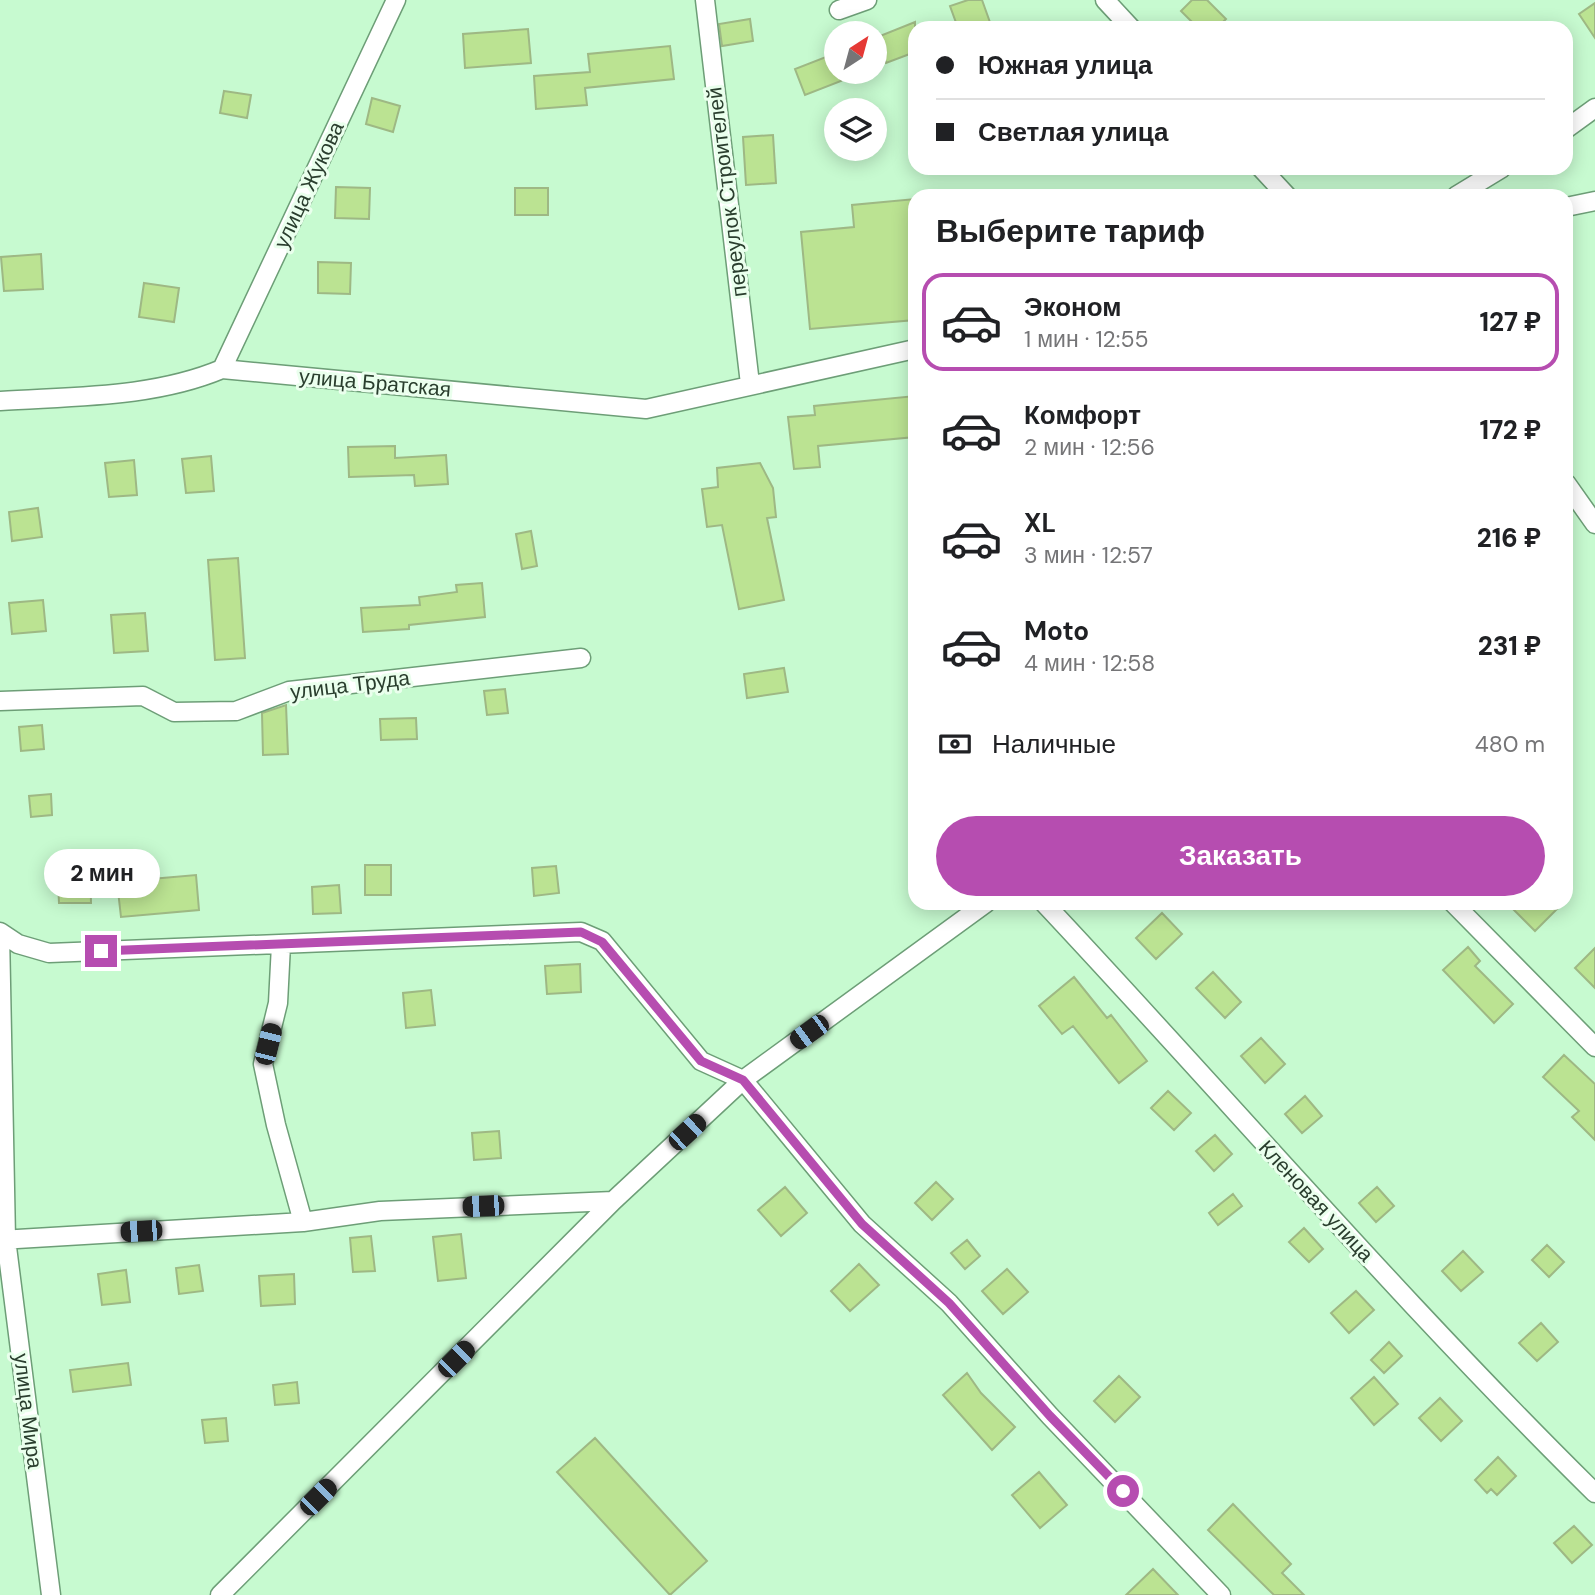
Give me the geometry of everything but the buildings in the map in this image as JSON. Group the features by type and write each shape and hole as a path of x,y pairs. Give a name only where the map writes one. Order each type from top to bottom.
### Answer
{"street":[{"name":"улица Жукова","path":"222,369 396,0"},
{"name":"переулок Строителей","path":"705,0 750,384"},
{"path":"839,10 867,0"},
{"path":"1105,0 1124,21"},
{"path":"1573,124 1595,108"},
{"path":"1268,175 1280,189"},
{"path":"1468,189 1490,175"},
{"path":"1573,206 1595,201"},
{"name":"улица Братская","path":"0,401 162,388 197,380 222,369 646,409 908,350"},
{"path":"1573,493 1595,524"},
{"name":"улица Труда","path":"0,701 143,696 174,712 236,711 289,691 581,658"},
{"path":"220,1595 613,1201 743,1080 976,910"},
{"name":"Кленовая улица","path":"1050,910 1283,1166 1529,1427 1595,1493"},
{"path":"1460,910 1595,1047"},
{"path":"0,933 18,944 49,953 581,932 602,942 701,1061 743,1080 862,1224 949,1303 1050,1416 1221,1595"},
{"name":"улица Мира","path":"0,933 3,1239 51,1595"},
{"path":"281,945 278,1003 263,1064 275,1125 303,1222"},
{"path":"3,1239 303,1222 380,1211 613,1201"}],"route":[{"path":"101,951 581,932 602,942 701,1061 743,1080 862,1224 949,1303 1050,1416 1123,1491"}]}
